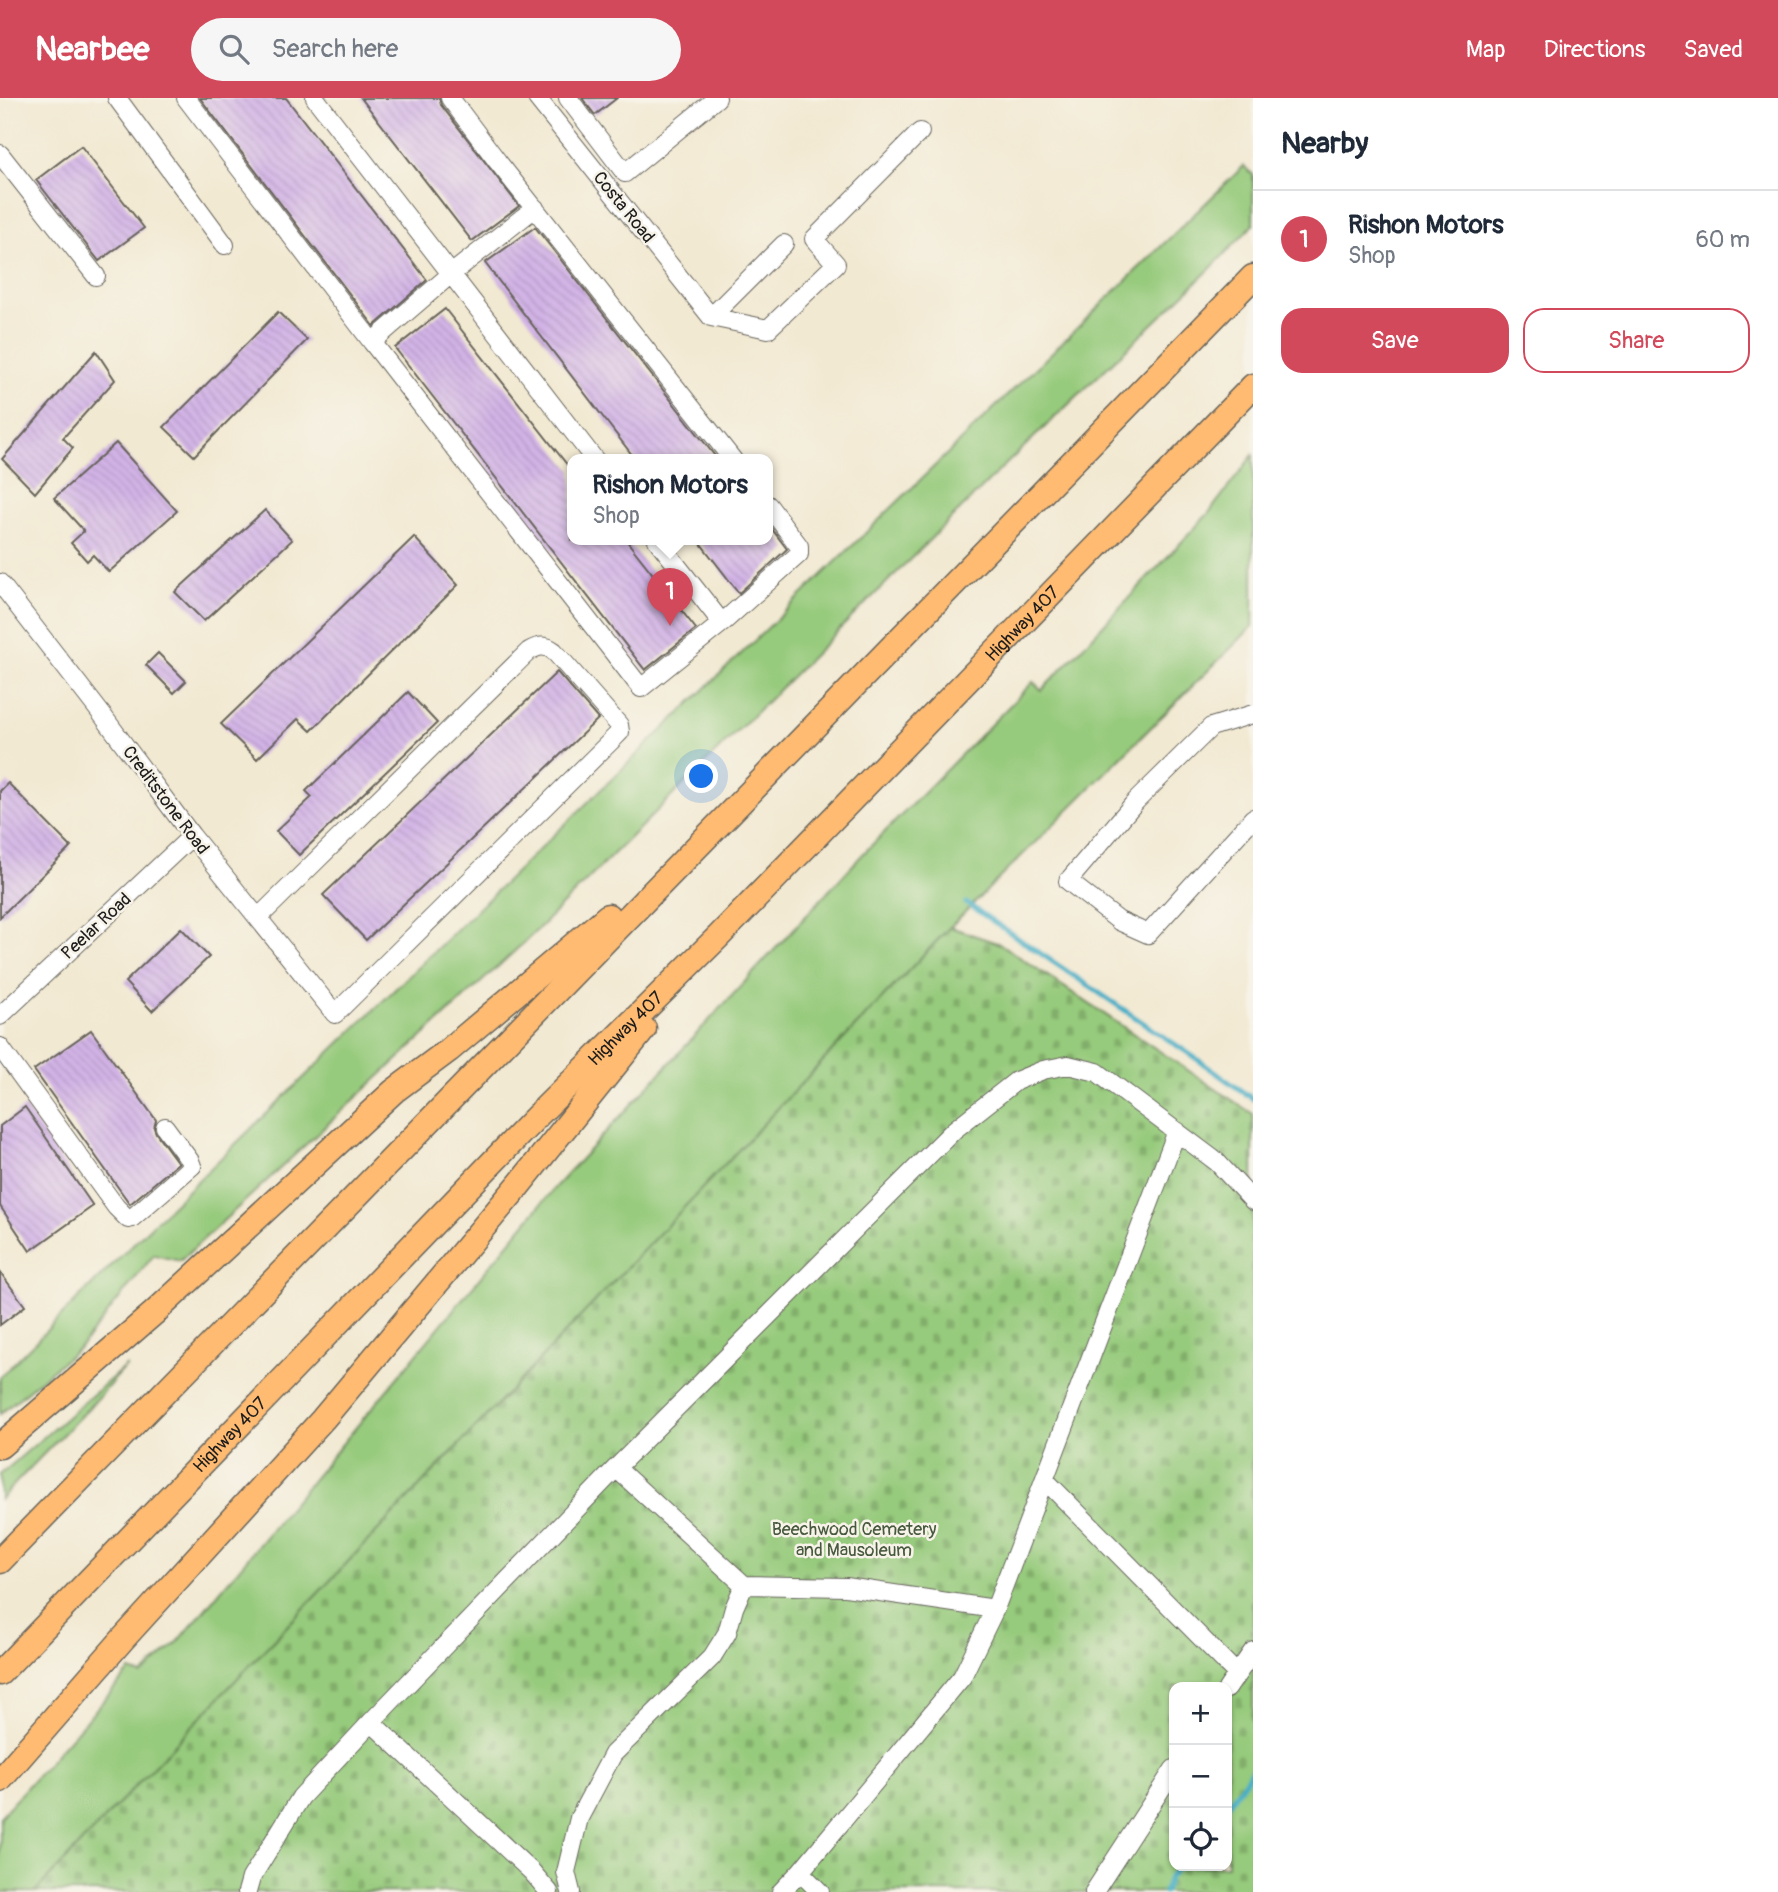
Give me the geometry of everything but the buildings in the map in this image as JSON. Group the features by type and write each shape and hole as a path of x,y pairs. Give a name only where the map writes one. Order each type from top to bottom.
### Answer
{"highway":[{"path":"0,1561 1253,276"},
{"name":"Highway 407","path":"0,1673 539,1114 719,936 1253,386"},
{"path":"0,1446 153,1313 394,1091 449,1050 709,833"},
{"path":"0,1780 122,1640 331,1409 518,1185 719,936"},
{"path":"0,1759 122,1640"}],"street":[{"path":"117,98 225,245"},
{"path":"186,98 641,688 722,623 799,554 799,546 773,512"},
{"path":"314,98 590,454"},
{"path":"450,98 728,454"},
{"name":"Costa Road","path":"537,98 711,317"},
{"path":"568,98 625,173 717,98"},
{"path":"711,317 768,329 836,264 814,239 920,132"},
{"path":"0,154 96,276"},
{"path":"372,342 451,274 535,208"},
{"path":"711,317 784,244"},
{"path":"661,545 722,623"},
{"name":"Creditstone Road","path":"0,583 192,836 335,1014 620,732 620,728 554,650 542,646 529,651 258,918"},
{"path":"1253,714 1211,727 1136,801 1068,881 1119,920 1148,934 1253,818"},
{"name":"Peelar Road","path":"0,1016 192,836"},
{"path":"0,1046 116,1207 128,1219 192,1166 165,1127"},
{"path":"247,1892 251,1878 302,1797 371,1722 616,1468 954,1130 1016,1081 1043,1070 1068,1065 1097,1072 1217,1162 1253,1201"},
{"path":"781,1892 962,1677 995,1609 1177,1131"},
{"path":"616,1468 744,1585 846,1587 995,1609"},
{"path":"1045,1480 1232,1682 1253,1651"},
{"path":"571,1892 566,1872 579,1818 612,1754 712,1657 727,1633 744,1585"},
{"path":"371,1722 532,1872 549,1892"},
{"path":"1094,1892 1169,1777"},
{"path":"800,1872 820,1892"}],"green space":[{"path":"1244,166 1253,175 1253,225 1207,272 1003,467 532,935 180,1261 154,1255 82,1345 0,1414 0,1377 154,1223"},
{"path":"1253,455 1253,626 950,927 35,1892 0,1892 0,1817 130,1671 142,1675 178,1642 556,1186 863,854 1033,682 1042,690 1208,514"},
{"name":"Beechwood Cemetery and Mausoleum","path":"950,927 1000,944 1253,1114 1253,1892 35,1892"},
{"path":"127,1365 99,1397 0,1499 0,1475"}],"waterway":[{"path":"966,903 1253,1099"},
{"path":"1232,1799 1253,1769"},
{"path":"1164,1892 1169,1877 1175,1871"}],"place":[{"name":"Rishon Motors","path":"670,626"}]}
